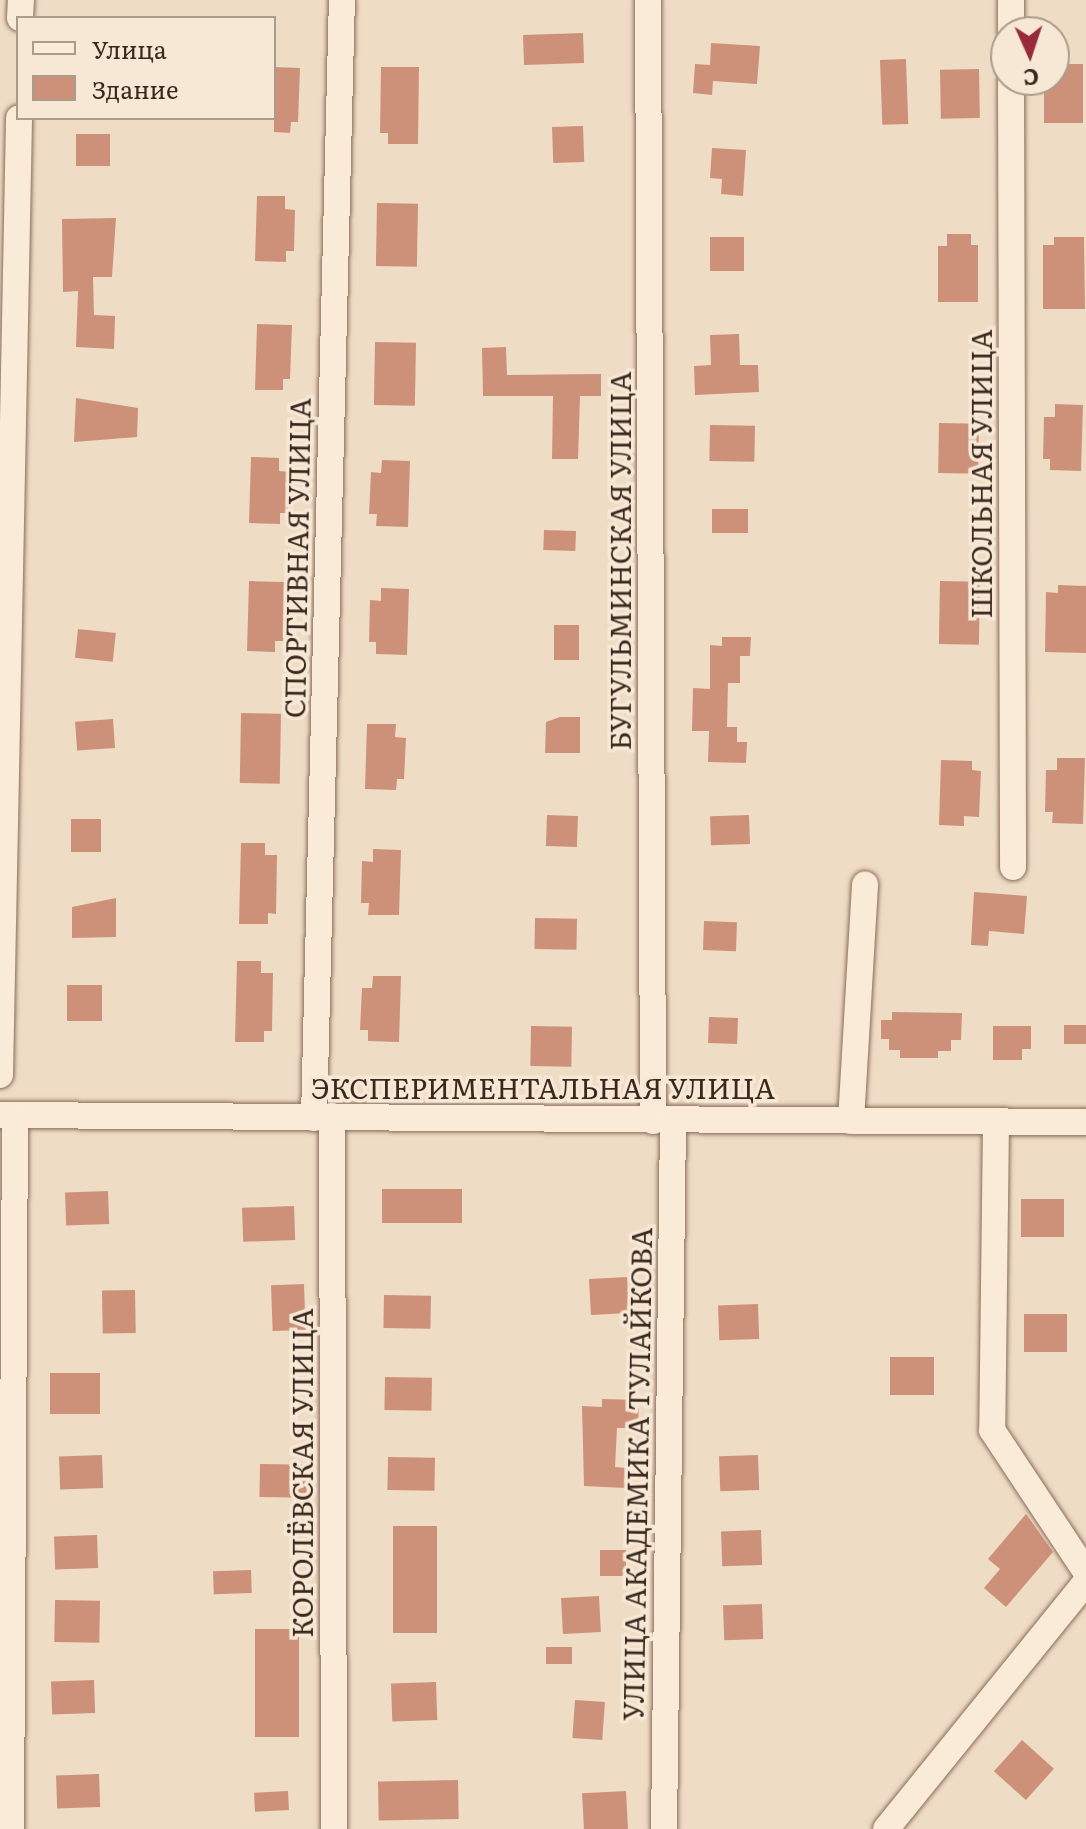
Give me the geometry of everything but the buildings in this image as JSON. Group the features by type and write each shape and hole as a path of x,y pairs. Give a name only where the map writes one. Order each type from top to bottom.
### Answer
{"street":[{"name":"СПОРТИВНАЯ УЛИЦА","path":"323,1117 342,0"},
{"name":"БУГУЛЬМИНСКАЯ УЛИЦА","path":"648,0 663,1121"},
{"name":"ШКОЛЬНАЯ УЛИЦА","path":"1011,96 1013,867"},
{"path":"0,1075 19,120"},
{"path":"851,1121 865,884"},
{"name":"ЭКСПЕРИМЕНТАЛЬНАЯ УЛИЦА","path":"8,1116 1086,1122"},
{"path":"8,1116 11,1829"},
{"name":"КОРОЛЁВСКАЯ УЛИЦА","path":"323,1117 334,1829"},
{"name":"УЛИЦА АКАДЕМИКА ТУЛАЙКОВА","path":"663,1121 664,1829"},
{"path":"996,1122 992,1430 1086,1572"},
{"path":"886,1829 1086,1582"}]}
